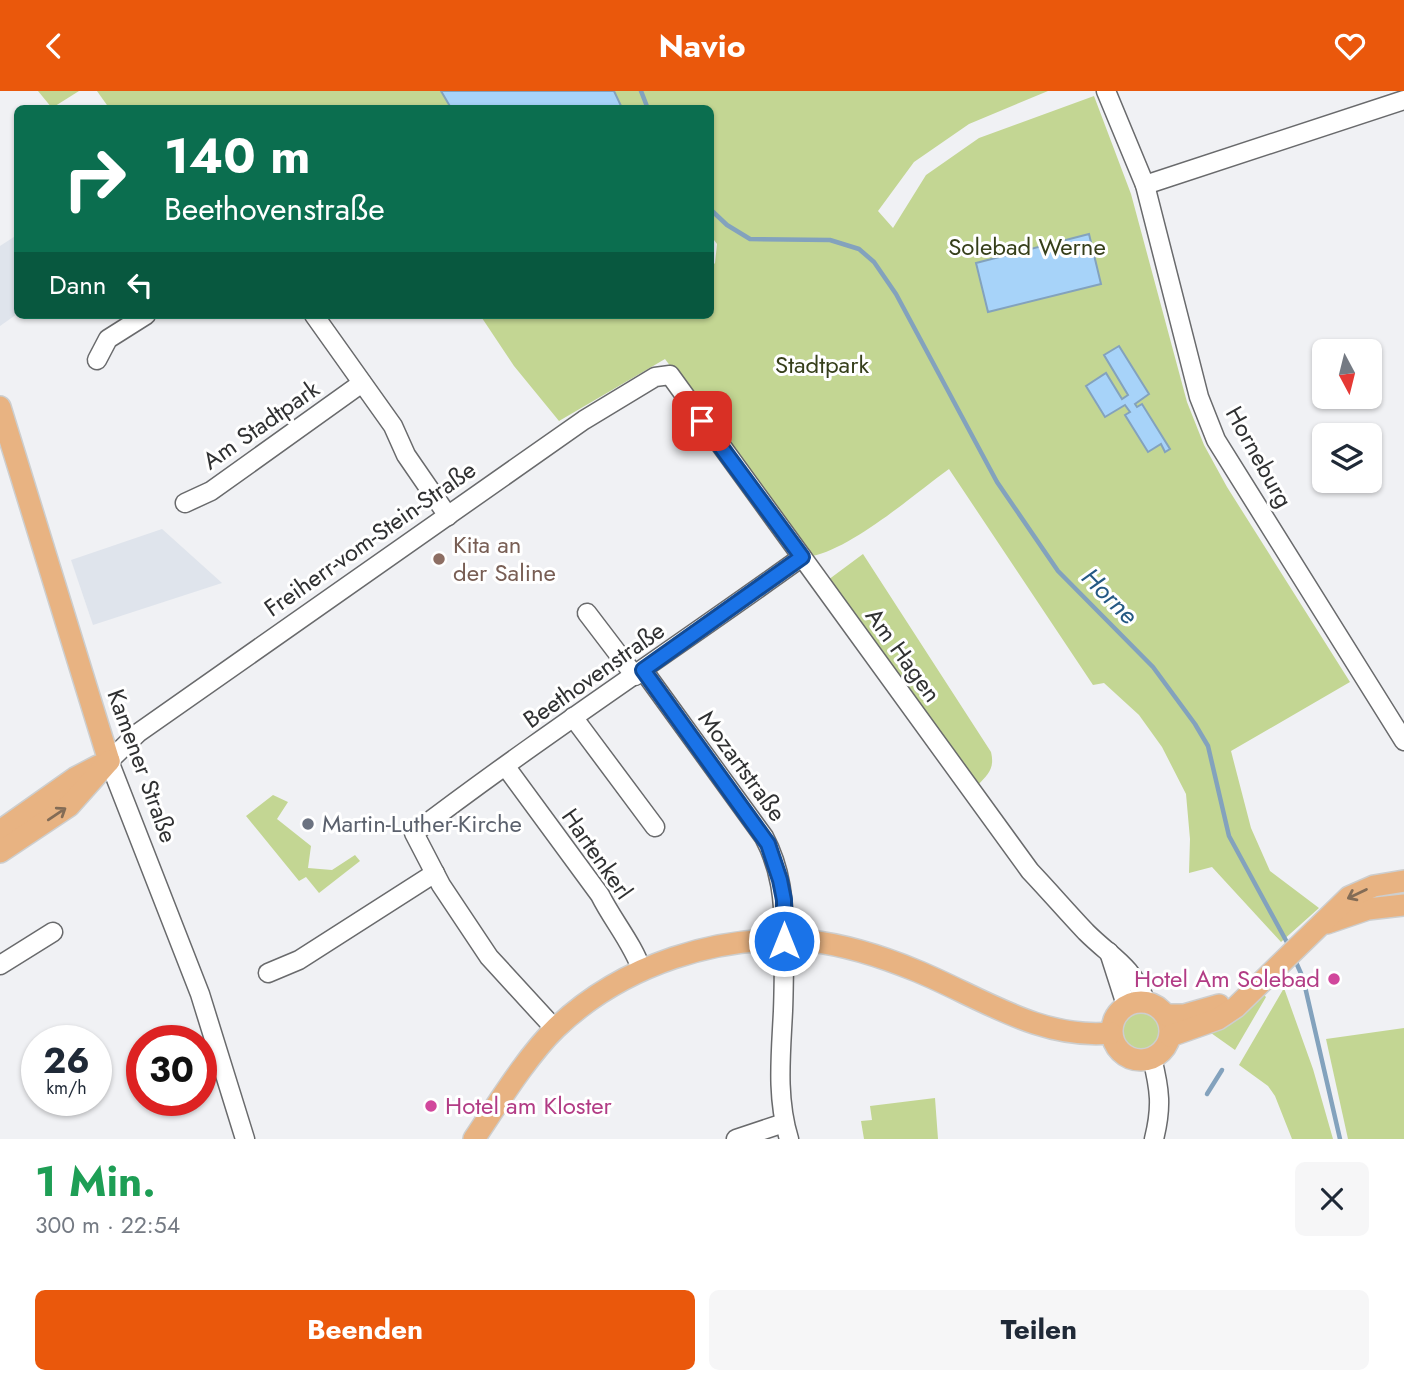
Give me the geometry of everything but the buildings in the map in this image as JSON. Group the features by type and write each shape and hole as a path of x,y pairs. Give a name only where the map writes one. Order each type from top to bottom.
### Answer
{"main road":[{"name":"Kamener Straße","path":"0,407 77,663 114,755"},
{"name":"Freiherr-vom-Stein-Straße","path":"0,831 75,778 114,755"},
{"name":"Freiherr-vom-Stein-Straße","path":"0,852 69,806 114,755"},
{"path":"1170,1036 1218,1019 1236,1007 1349,897 1374,886 1404,880 1404,912"},
{"path":"1314,932 1368,909 1404,905"},
{"path":"474,1139 555,1029 581,1007 642,971 672,958 742,943 810,941 845,947 915,971 1037,1025 1069,1033 1111,1033"},
{"path":"1166,1015 1184,1015 1244,997"},
{"path":"1136,1003 1162,1010 1170,1028 1167,1045 1152,1058 1143,1060 1125,1056 1113,1042 1111,1033 1115,1017 1136,1003"}],"street":[{"name":"Horneburg","path":"1106,91 1144,185 1199,397 1216,440 1404,741"},
{"path":"1144,185 1403,100"},
{"path":"97,359 108,339 140,319"},
{"path":"317,319 393,426 406,455 448,516"},
{"name":"Freiherr-vom-Stein-Straße","path":"114,755 138,733 584,419 655,377 670,376"},
{"name":"Am Hagen","path":"670,376 1030,871 1087,933 1126,966 1139,985 1136,1003"},
{"name":"Am Stadtpark","path":"185,503 211,491 362,383"},
{"name":"Beethovenstraße","path":"435,873 414,833 573,717 802,557"},
{"name":"Mozartstraße","path":"587,613 639,673 768,844 784,900 780,1089 786,1131"},
{"path":"573,717 655,827"},
{"name":"Kamener Straße","path":"114,755 200,994 244,1139"},
{"name":"Hartenkerl","path":"506,767 600,895 611,917 637,955 642,971"},
{"path":"268,973 299,960 435,873 489,957 555,1029"},
{"path":"0,965 53,932"},
{"path":"1152,1058 1161,1103 1154,1139"},
{"path":"736,1139 786,1131"}],"shaded area":[{"path":"14,237 14,316 0,326 0,246"},
{"path":"162,529 222,583 93,625 71,560"}],"green space":[{"path":"38,91 79,91 57,105 50,105"},
{"path":"97,91 441,91 449,105 107,105"},
{"path":"614,91 1048,91 969,124 914,162 878,211 893,228 926,175 979,138 1094,96 1131,194 1187,402 1204,445 1227,487 1350,682 1231,751 1251,828 1270,871 1319,908 1281,942 1212,867 1189,873 1190,839 1186,794 1162,747 1139,715 1104,683 1093,685 949,469 864,532 846,543 812,556 665,359 559,421 514,366 483,319 714,319 714,264 717,244 714,240 714,105 621,105"},
{"path":"863,554 991,752 991,767 977,786 828,580"},
{"path":"273,795 288,802 277,819 311,846 308,868 332,870 355,855 360,861 319,893 306,877 299,881 246,816"},
{"path":"1284,988 1313,1069 1333,1139 1292,1139 1275,1096 1268,1086 1239,1065"},
{"path":"1264,995 1266,997 1235,1050 1211,1033 1241,1016"},
{"path":"1141,1013 1154,1018 1159,1031 1154,1044 1141,1049 1128,1044 1123,1031 1128,1018"},
{"path":"1404,1028 1404,1139 1348,1139 1326,1039"},
{"path":"935,1098 938,1139 864,1139 861,1121 872,1120 870,1106"}],"water":[{"path":"441,91 614,91 621,105 449,105"},
{"path":"1089,234 1101,284 988,312 976,263"},
{"path":"1119,346 1149,394 1135,404 1137,407 1142,404 1170,449 1165,452 1161,444 1148,452 1125,415 1130,412 1125,405 1105,417 1086,386 1106,373 1122,399 1128,395 1104,355"}],"waterway":[{"name":"Horne","path":"641,91 646,105"},
{"name":"Horne","path":"714,213 727,225 750,239 830,240 859,249 874,262 896,294 997,482 1058,571 1153,667 1195,724 1208,746 1229,836 1289,946"},
{"name":"Horne","path":"1295,960 1303,978 1340,1139"},
{"path":"1207,1094 1222,1070"}],"place":[{"name":"Kita an der Saline","path":"439,559"},
{"name":"Martin-Luther-Kirche","path":"308,824"},
{"name":"Hotel Am Solebad","path":"1334,979"},
{"name":"Hotel am Kloster","path":"431,1106"}],"route":[{"path":"702,421 802,557 643,670 768,844 784,900 784,941"}],"park label":[{"name":"Solebad Werne","path":"1027,247"},
{"name":"Stadtpark","path":"822,365"}]}
